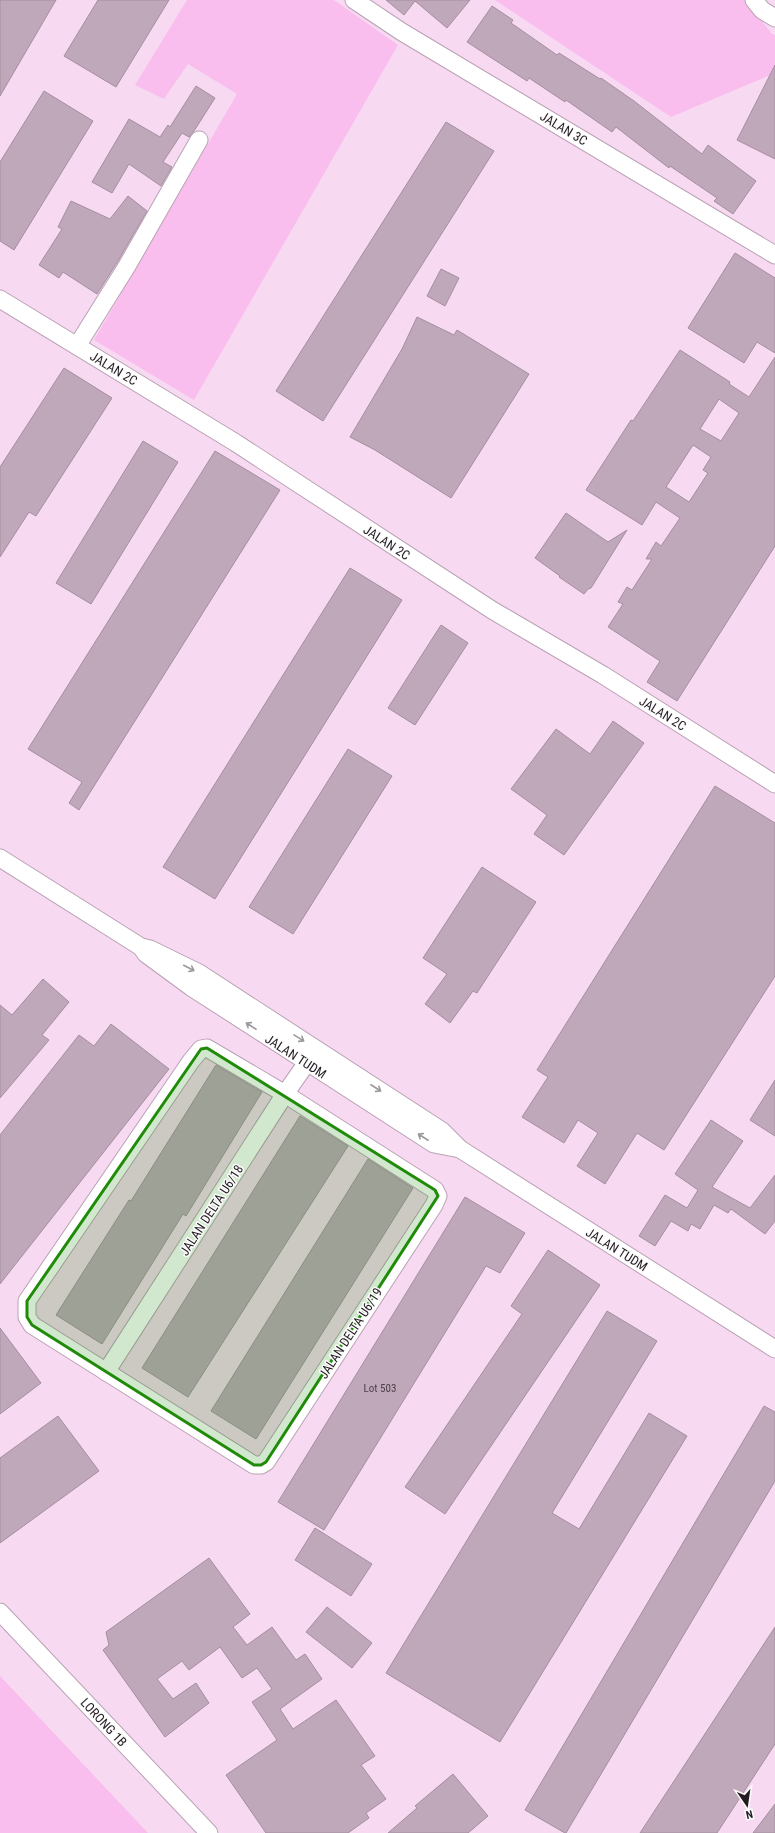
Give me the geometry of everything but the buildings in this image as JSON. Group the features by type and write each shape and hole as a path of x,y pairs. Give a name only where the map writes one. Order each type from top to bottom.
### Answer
{"street":[{"name":"JALAN 3C","path":"354,0 402,32 775,255"},
{"path":"754,0 762,10 775,18"},
{"path":"77,346 127,266 199,140"},
{"name":"JALAN 2C","path":"0,299 236,443 492,610 603,675 775,784"},
{"name":"JALAN TUDM","path":"0,858 141,947 150,949 199,973 312,1056 442,1131 460,1149 775,1349"},
{"path":"106,1372 32,1325 27,1317 27,1301 201,1049 207,1048 285,1094"},
{"name":"JALAN DELTA U6/18","path":"106,1372 285,1094 312,1056"},
{"name":"JALAN DELTA U6/19","path":"106,1372 254,1465 261,1465 266,1462 434,1205 438,1196 435,1190 285,1094"},
{"name":"LORONG 1B","path":"0,1612 209,1833"}],"highlighted area":[{"path":"207,1048 435,1190 438,1196 266,1462 261,1465 254,1465 32,1325 27,1317 27,1301 201,1049"}],"shaded area":[{"path":"0,0 775,0 775,1833 0,1833"},
{"path":"187,0 334,0 398,45 194,400 94,340 237,94 188,64 164,99 135,85"},
{"path":"495,0 745,0 772,34 775,35 775,73 671,117"},
{"path":"0,1676 148,1833 0,1833"}]}
